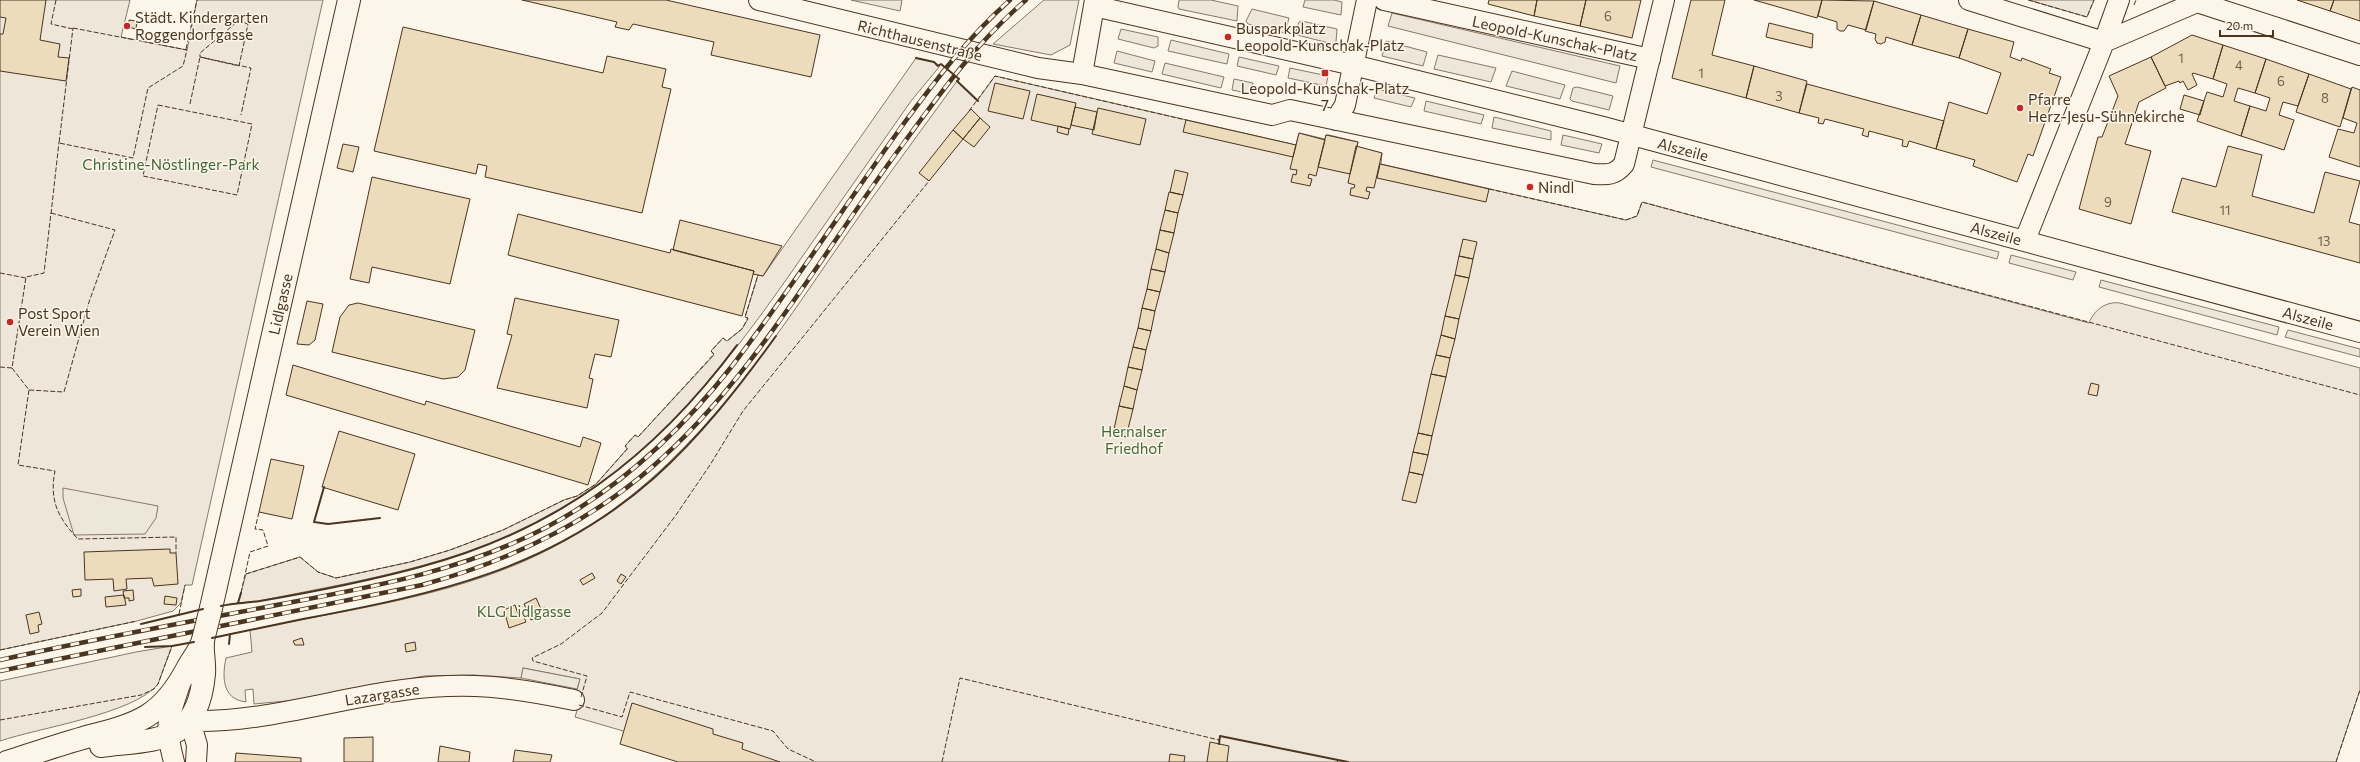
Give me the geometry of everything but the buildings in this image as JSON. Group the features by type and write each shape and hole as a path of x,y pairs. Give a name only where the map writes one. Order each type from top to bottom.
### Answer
{"main road":[{"name":"Lidlgasse","path":"203,641 212,608 348,0"},
{"path":"7,762 125,728 159,707 181,682 203,641"},
{"path":"38,752 88,748 167,736 182,729 190,721 195,711 204,675 203,641"}],"street":[{"name":"Richthausenstraße","path":"759,0 930,43 1038,68 1082,74"},
{"path":"1336,120 1346,104 1367,0"},
{"name":"Leopold-Kunschak-Platz","path":"1082,74 1272,115 1290,110 1594,174 1608,175 1617,172 1624,164 1650,59 1384,0"},
{"path":"1650,59 1664,0"},
{"path":"1969,0 2104,42 2197,1 2360,55"},
{"path":"2024,240 2104,42 2119,0"},
{"path":"1082,74 1095,3 1353,65 1632,135"},
{"name":"Alszeile","path":"1632,135 2024,240 2101,264 2360,332"},
{"path":"174,762 167,736 168,718 181,682"},
{"name":"Lazargasse","path":"190,721 236,718 403,690 446,685 501,686 574,700"},
{"path":"190,721 197,745 196,762"}],"green space":[{"name":"Christine-Nöstlinger-Park","path":"0,0 130,0 121,37 187,50 197,0 323,0 192,585 185,585 181,603 173,611 137,621 0,650"},
{"path":"851,0 902,0 900,11"},
{"path":"1044,0 1079,0 1070,45 1051,55 993,44"},
{"path":"1179,0 1211,0 1238,6 1237,21 1179,9"},
{"path":"1305,0 1334,0 1342,2 1341,15 1303,7"},
{"path":"2029,0 2094,0 2087,17"},
{"path":"1252,9 1289,18 1285,33 1248,24 1246,21"},
{"path":"1392,13 1620,66 1616,83 1388,26"},
{"path":"1302,21 1337,29 1336,42 1333,44 1297,35 1296,31 1299,22"},
{"path":"1121,29 1158,37 1158,46 1154,48 1118,39"},
{"path":"1171,40 1229,54 1227,64 1168,51"},
{"path":"1386,41 1427,52 1423,66 1382,56"},
{"path":"1117,51 1155,61 1152,72 1114,63"},
{"path":"1438,55 1496,68 1491,82 1434,69"},
{"path":"1239,57 1279,66 1276,75 1237,66"},
{"path":"916,58 934,62 940,66 911,101 773,298 713,377 680,413 645,447 608,478 566,506 521,530 490,544 425,565 359,581 259,601 238,603 246,574 300,557 318,572 336,578 410,562 450,550 503,530 564,500 577,496 596,484 627,449 625,446 635,435 638,437 714,355 711,351 723,338 727,341 742,329 748,319 745,317 758,275 763,276"},
{"path":"1165,63 1224,77 1221,88 1162,74"},
{"path":"1290,68 1328,76 1326,86 1288,78"},
{"path":"1512,71 1565,85 1560,99 1506,86"},
{"name":"Hernalser Friedhof","path":"995,76 1296,145 1299,133 1325,139 1326,135 1329,135 1358,142 1357,147 1382,153 1381,164 1626,220 1637,216 1642,202 2089,323 2097,310 2101,307 2110,303 2120,303 2360,368 2360,690 2336,762 730,762 575,717 580,701 575,697 580,679 523,668 521,678 473,675 424,676 296,700 254,704 253,689 245,690 246,702 232,697 228,692 224,679 226,658 252,652 250,630 384,604 483,577 515,565 567,539 615,508 658,473 697,434 733,392 768,347 863,210 957,81 977,101"},
{"path":"1234,79 1253,83 1251,94 1232,90"},
{"path":"1577,87 1613,96 1609,110 1572,101 1570,99 1573,88"},
{"path":"1377,89 1415,98 1411,107 1374,98"},
{"path":"1426,101 1484,115 1481,124 1424,111"},
{"path":"1494,117 1551,131 1551,140 1492,128"},
{"path":"1563,135 1602,144 1599,153 1561,145"},
{"path":"1653,160 1999,252 1997,259 1651,167"},
{"path":"2011,255 2076,272 2073,280 2009,263"},
{"path":"2101,280 2279,327 2277,335 2099,287"},
{"path":"2288,330 2360,349 2360,357 2285,337"},
{"path":"172,646 158,684 146,695 129,704 107,712 0,741 0,681 136,652"}],"shaded area":[{"path":"63,488 158,506 156,518 145,534 74,535 63,498"},
{"path":"523,668 580,679 577,689 521,678"}],"railway":[{"path":"0,660 105,638 350,591 416,576 482,556 514,543 572,513 623,477 647,457 670,436 712,390 776,307 902,126 927,93 966,44 1010,0"},
{"path":"0,671 422,585 453,576 514,553 572,524 599,507 651,468 688,433 722,396 785,314 873,185 960,68 991,33 1026,0"}],"fence":[{"path":"56,0 51,24 73,29"},
{"path":"186,49 197,0"},
{"path":"2028,0 2087,17 2094,0"},
{"path":"2134,5 2136,0"},
{"path":"238,21 248,24 239,66 200,57 200,53 238,21"},
{"path":"73,28 187,50 183,66 148,88 133,158 59,143 73,28"},
{"path":"190,104 200,57 251,68 241,115"},
{"path":"969,111 995,76 1186,120"},
{"path":"158,105 252,124 237,195 143,176 158,105"},
{"path":"51,214 59,142"},
{"path":"581,697 587,676 533,661 532,658 561,644 602,613 676,515 710,465 743,411 929,181 927,179"},
{"path":"1489,189 1626,220 1637,216 1642,202 2360,395"},
{"path":"51,213 115,230 89,302 64,392 29,390 12,368 26,277 44,273 51,213"},
{"path":"0,273 26,278"},
{"path":"246,574 300,557 318,572 336,578 410,562 450,550 503,530 564,500 577,496 596,484 628,448 625,446 635,435 638,437 714,354 711,351 723,338 727,341 742,329 748,318 745,317 758,275"},
{"path":"0,367 12,367"},
{"path":"29,390 18,465 55,471 53,481 54,500 60,516 78,539 176,537 176,553"},
{"path":"241,593 250,552 268,546 263,530 255,529 259,512"},
{"path":"179,614 185,585"},
{"path":"0,650 137,621"},
{"path":"230,634 250,630"},
{"path":"0,720 141,695 154,689 158,684 172,646"},
{"path":"942,762 960,678 1219,740"},
{"path":"2336,762 2360,690"},
{"path":"579,705 622,717 630,692 773,731 788,749 816,762"}],"wall":[{"path":"916,58 934,62 938,66 941,64 959,79 957,81 978,101"},
{"path":"212,638 352,610 445,588 489,574 532,556 574,535 614,509 654,478 671,462 704,428 748,374 776,336"},
{"path":"221,606 260,601 360,582 420,567 469,552 515,533 558,510 598,484 636,455 672,422 705,385 737,345"},
{"path":"324,487 314,522 328,524 380,518"},
{"path":"238,603 241,593"},
{"path":"141,624 203,609"},
{"path":"229,644 230,634"},
{"path":"145,647 172,646 194,642"},
{"path":"1219,744 1220,736 1348,762"}],"place":[{"name":"Städt. Kindergarten Roggendorfgasse","path":"127,26"},
{"name":"Busparkplatz Leopold-Kunschak-Platz","path":"1228,37"},
{"name":"Leopold-Kunschak-Platz 7","path":"1325,73"},
{"name":"Pfarre Herz-Jesu-Sühnekirche","path":"2020,108"},
{"name":"Nindl","path":"1530,187"},
{"name":"Post Sport Verein Wien","path":"10,322"}],"park label":[{"name":"KLG Lidlgasse","path":"524,611"}]}
